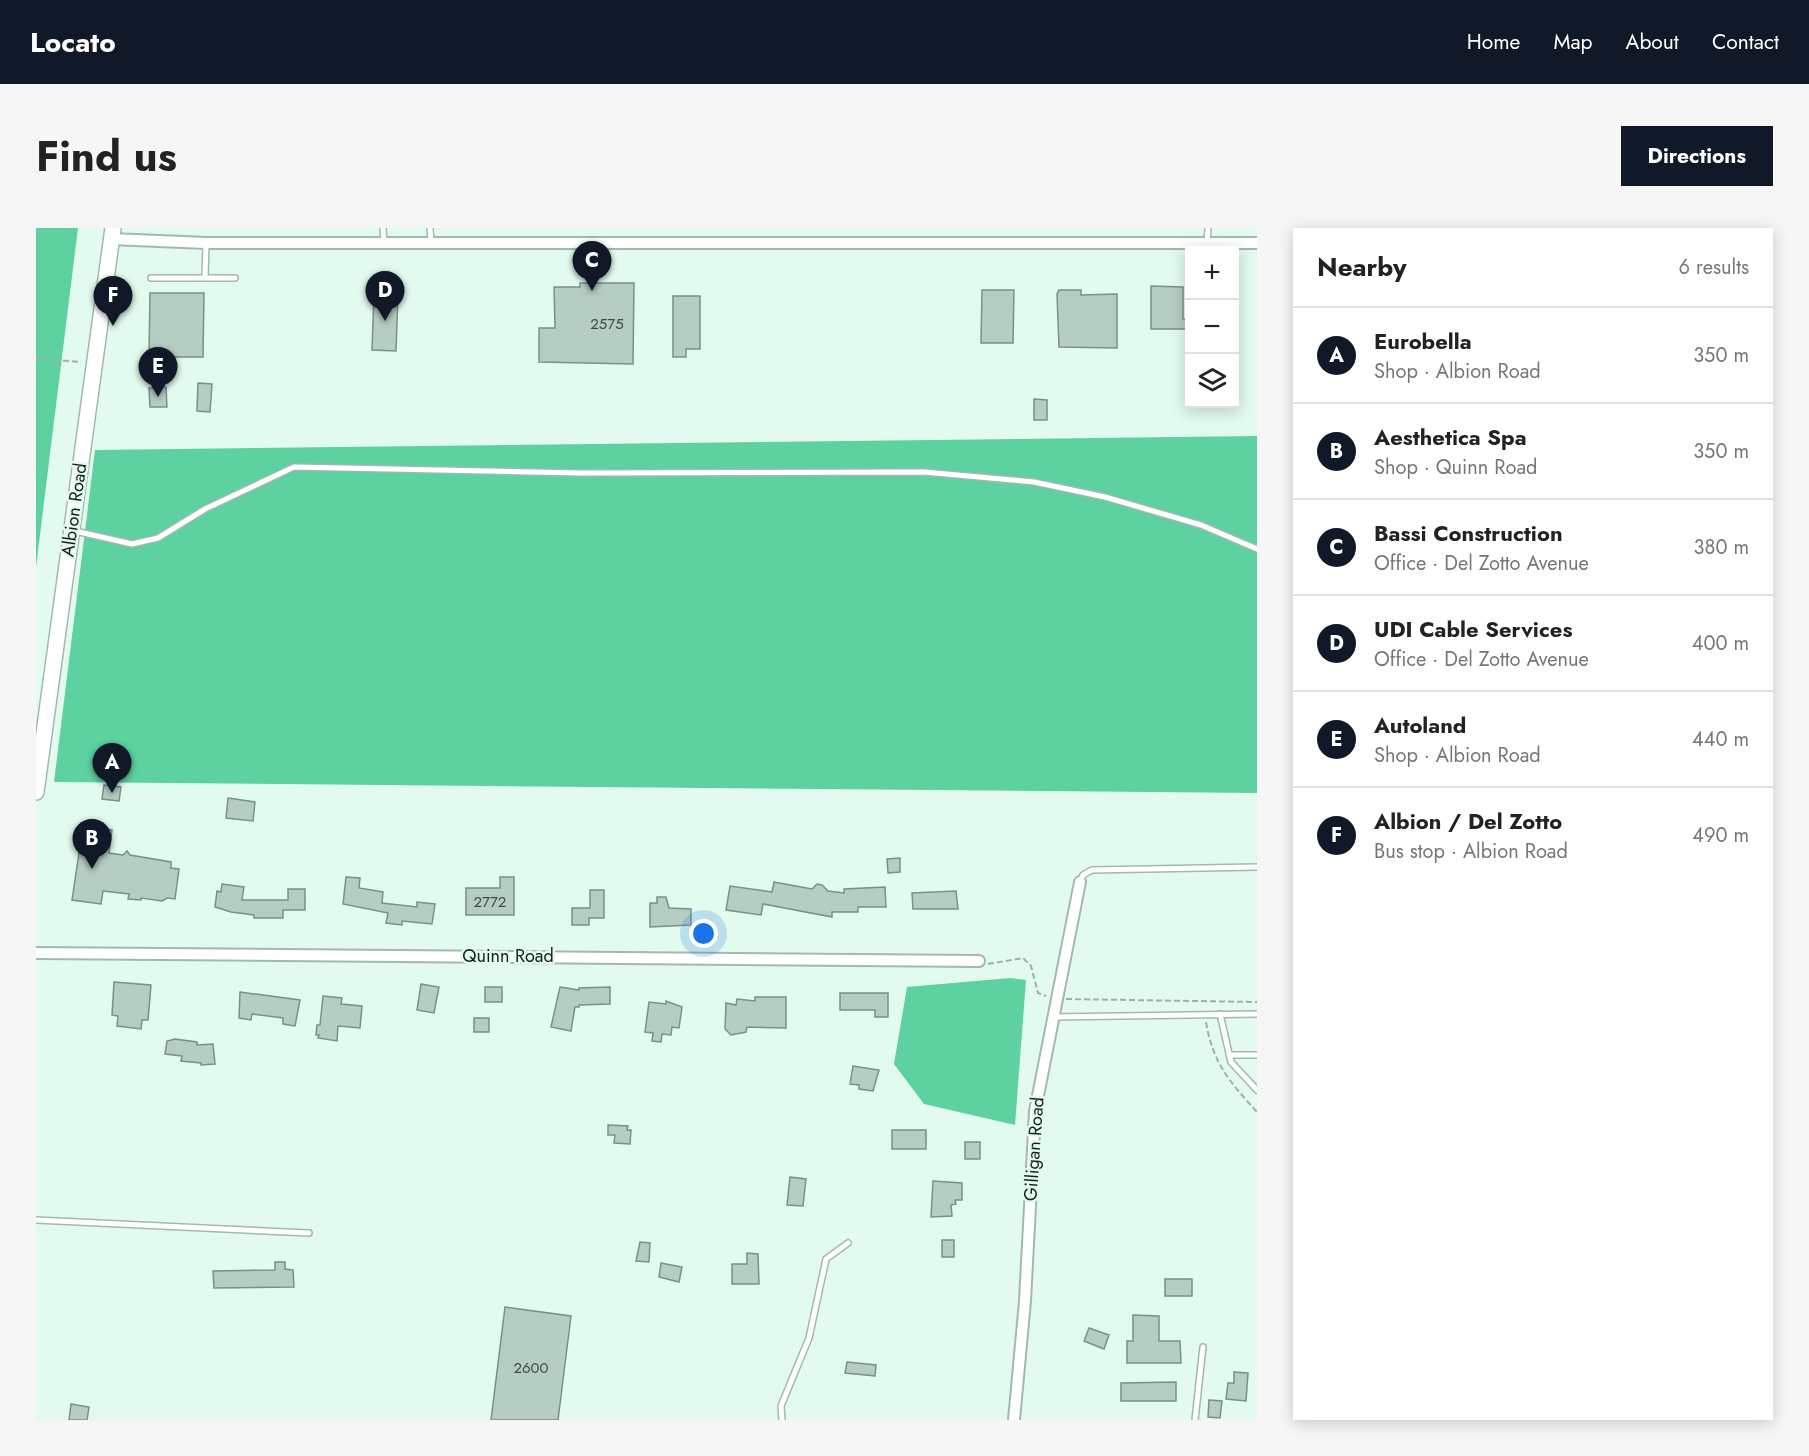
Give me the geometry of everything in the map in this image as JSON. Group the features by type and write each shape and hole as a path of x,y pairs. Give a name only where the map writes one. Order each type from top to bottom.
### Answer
{"main road":[{"name":"Albion Road","path":"36,792 112,234"}],"street":[{"path":"112,234 206,243 1257,243"},
{"name":"Gilligan Road","path":"1014,1420 1025,1300 1035,1111 1080,882"},
{"name":"Quinn Road","path":"36,953 980,961"}],"lane":[{"path":"383,228 384,242"},
{"path":"429,228 431,243"},
{"path":"1207,243 1208,228"},
{"path":"205,278 206,243"},
{"path":"151,278 235,278"},
{"path":"71,531 87,532 132,544 158,538 205,509 294,467 579,473 924,472 1034,482 1105,497 1202,525 1257,549"},
{"path":"1080,882 1083,875 1092,870 1257,867"},
{"path":"1220,1014 1228,1054 1236,1070 1257,1090"},
{"path":"1053,1017 1257,1014"},
{"path":"1228,1054 1257,1054"},
{"path":"36,1220 309,1233"},
{"path":"782,1420 781,1406 809,1338 826,1260 848,1243"},
{"path":"1196,1420 1203,1347"}],"path":[{"path":"36,358 94,363"},
{"path":"980,961 992,965 1023,958 1031,966 1038,993 1050,997"},
{"path":"1069,999 1257,1002"}],"green space":[{"path":"36,228 78,228 36,567"},
{"path":"1257,436 1257,793 54,782 95,450"},
{"path":"1010,978 1026,980 1015,1125 924,1104 894,1064 907,987"}],"building":[{"path":"580,283 634,283 633,364 539,362 539,328 555,328 554,287 580,287"},
{"path":"1151,286 1183,287 1185,329 1151,329"},
{"path":"982,290 1014,290 1013,343 981,343"},
{"path":"1059,290 1081,290 1081,295 1117,294 1117,348 1059,347 1057,294"},
{"path":"374,292 398,293 396,351 372,350"},
{"path":"150,293 204,293 203,357 149,357"},
{"path":"673,296 700,296 700,349 686,349 686,357 673,357"},
{"path":"198,383 212,384 210,412 197,411"},
{"path":"166,387 167,407 150,407 149,388"},
{"path":"1034,399 1047,400 1047,420 1034,420"},
{"path":"104,785 121,787 119,801 102,799"},
{"path":"228,798 255,802 253,821 226,818"},
{"path":"83,826 112,830 109,853 123,855 127,851 130,855 171,862 171,868 179,869 175,899 167,898 162,901 128,899 129,894 103,891 101,904 72,900"},
{"path":"900,858 900,872 888,873 887,859"},
{"path":"346,877 360,878 359,888 383,892 382,903 417,907 417,902 435,904 432,924 402,921 402,925 386,923 388,913 343,904"},
{"path":"500,877 514,877 514,915 466,915 466,888 500,888"},
{"path":"774,882 812,889 817,884 822,885 828,891 844,893 844,889 885,887 886,907 858,907 858,912 832,912 832,917 763,904 761,915 726,910 730,886 772,892"},
{"path":"222,884 244,887 242,900 288,900 288,889 305,889 305,910 283,910 283,918 254,918 254,915 215,907 217,891 221,892"},
{"path":"590,890 604,890 604,918 589,918 589,925 572,925 572,908 590,908"},
{"path":"956,891 958,909 913,909 912,893"},
{"path":"657,897 666,897 669,908 691,909 691,925 650,927 650,903 657,903"},
{"path":"114,982 151,985 148,1020 142,1020 141,1029 117,1026 118,1016 112,1015"},
{"path":"421,984 439,987 434,1013 417,1010"},
{"path":"485,987 502,987 502,1002 485,1002"},
{"path":"560,987 579,990 579,988 610,987 610,1004 575,1007 571,1031 551,1027"},
{"path":"240,992 300,1000 295,1026 283,1024 283,1018 252,1014 251,1020 239,1018"},
{"path":"840,993 888,993 888,1017 875,1017 875,1010 840,1010"},
{"path":"323,996 342,998 341,1004 362,1006 360,1028 338,1026 337,1041 318,1038 317,1025 320,1025"},
{"path":"755,997 786,997 786,1028 747,1027 746,1032 731,1035 725,1029 726,1003 736,1005 737,999 755,1001"},
{"path":"666,1001 682,1007 679,1028 672,1027 671,1035 662,1034 661,1042 652,1041 653,1033 645,1032 649,1002 666,1004"},
{"path":"474,1018 489,1018 489,1032 474,1032"},
{"path":"175,1039 197,1042 197,1045 213,1044 215,1064 201,1065 201,1063 181,1061 182,1056 165,1054 167,1041"},
{"path":"853,1066 879,1070 873,1091 859,1089 859,1085 850,1084"},
{"path":"608,1125 628,1126 627,1130 631,1130 630,1144 614,1143 615,1135 608,1135"},
{"path":"892,1130 926,1130 926,1149 892,1149"},
{"path":"965,1142 980,1142 980,1159 965,1159"},
{"path":"790,1177 806,1179 803,1206 787,1205"},
{"path":"933,1181 962,1183 962,1200 955,1200 956,1204 951,1205 952,1216 931,1217"},
{"path":"942,1240 954,1240 954,1257 942,1257"},
{"path":"640,1242 650,1243 649,1262 636,1261"},
{"path":"747,1253 758,1254 759,1284 732,1284 732,1264 747,1264"},
{"path":"275,1262 285,1262 285,1269 293,1270 294,1287 214,1288 213,1271 275,1270"},
{"path":"661,1263 682,1267 679,1282 659,1277"},
{"path":"1165,1279 1192,1279 1192,1296 1165,1296"},
{"path":"505,1307 571,1316 558,1420 491,1420"},
{"path":"1133,1315 1159,1316 1159,1341 1180,1341 1181,1363 1127,1363 1127,1341 1133,1341"},
{"path":"1089,1328 1109,1335 1104,1349 1084,1341"},
{"path":"847,1362 876,1365 875,1376 845,1373"},
{"path":"1234,1372 1248,1373 1246,1401 1226,1399 1228,1383 1234,1383"},
{"path":"1176,1382 1176,1401 1121,1401 1121,1383"},
{"path":"1209,1400 1222,1401 1220,1418 1208,1417"},
{"path":"71,1404 89,1407 87,1420 69,1420"}],"place":[{"name":"Bassi Construction","path":"592,291"},
{"name":"UDI Cable Services","path":"385,321"},
{"name":"Albion / Del Zotto","path":"113,326"},
{"name":"Autoland","path":"158,397"},
{"name":"Eurobella","path":"112,793"},
{"name":"Aesthetica Spa","path":"92,869"}]}
